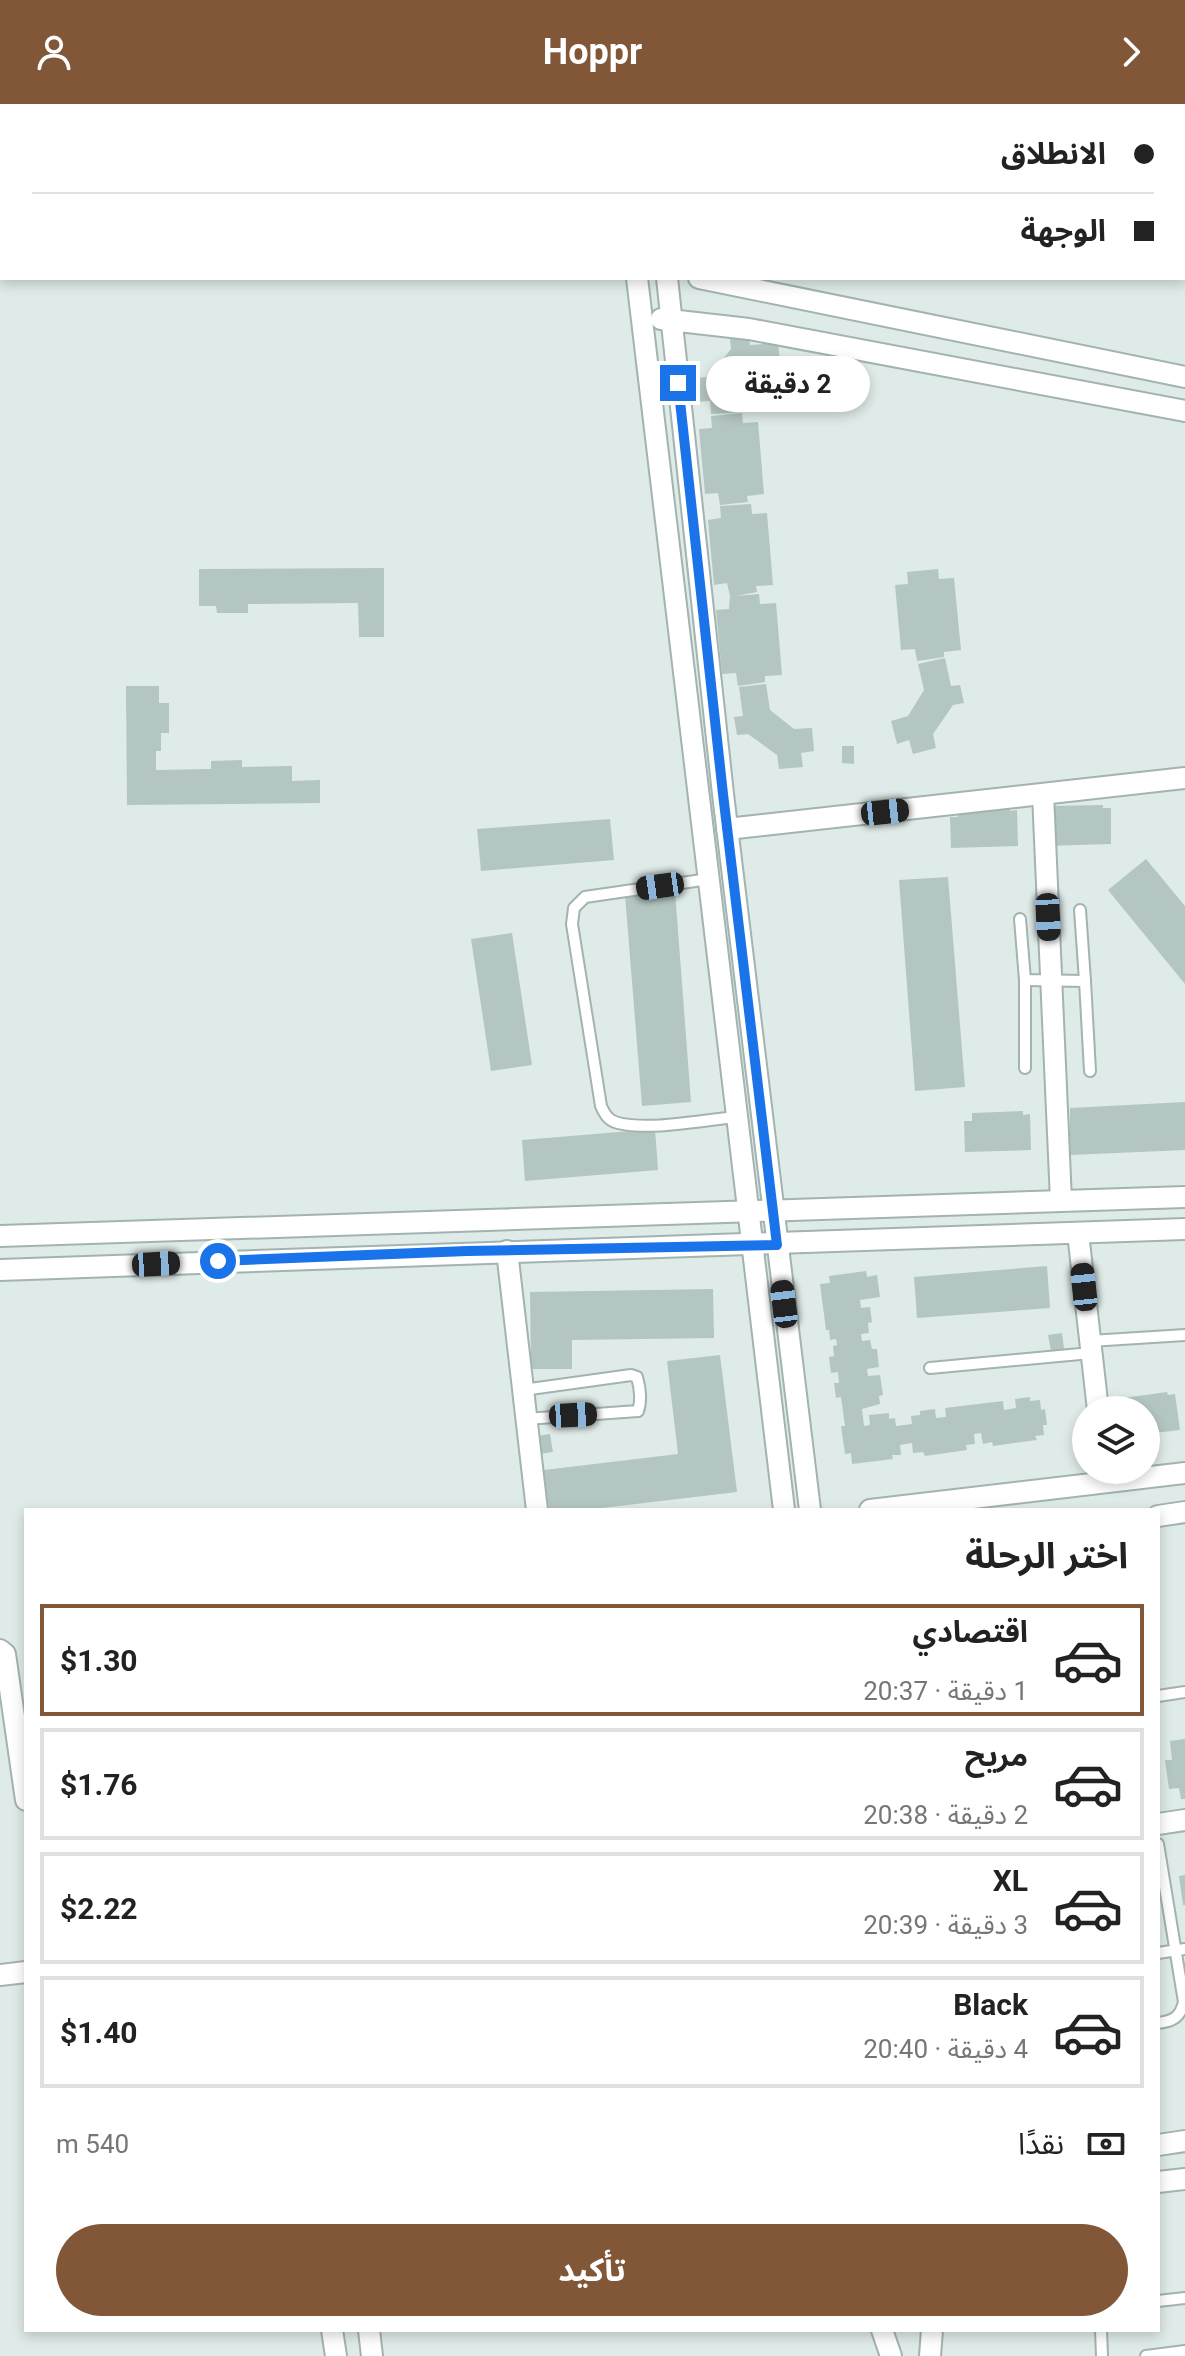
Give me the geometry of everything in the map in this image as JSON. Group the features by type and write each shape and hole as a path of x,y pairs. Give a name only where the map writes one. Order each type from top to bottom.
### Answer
{"street":[{"path":"637,280 784,1508"},
{"path":"667,280 727,829 810,1508"},
{"path":"709,280 1185,377"},
{"path":"642,316 749,329 1185,411"},
{"path":"727,829 1185,778"},
{"path":"1043,794 1061,1201"},
{"path":"0,1236 1185,1197"},
{"path":"0,1270 1185,1229"},
{"path":"1078,1233 1096,1396"},
{"path":"507,1251 537,1508"},
{"path":"1160,1474 1185,1473"},
{"path":"883,1508 1072,1480"},
{"path":"1160,1516 1185,1512"},
{"path":"0,1650 5,1654 24,1786"},
{"path":"1160,1824 1185,1820"},
{"path":"0,1975 24,1972"},
{"path":"1160,2145 1185,2141"},
{"path":"1160,2182 1185,2179"},
{"path":"332,2332 336,2356"},
{"path":"369,2332 372,2356"},
{"path":"883,2332 891,2356"},
{"path":"930,2356 932,2332"}],"lane":[{"path":"709,879 585,897 574,908 572,924 605,1116 616,1123 647,1125 737,1117"},
{"path":"1080,910 1090,1071"},
{"path":"1020,919 1025,980 1025,1068"},
{"path":"1025,980 1085,981"},
{"path":"930,1368 1185,1335"},
{"path":"523,1390 631,1375 637,1377 639,1386 638,1411 526,1419"},
{"path":"1160,1696 1185,1692"},
{"path":"1160,1854 1180,1950 1184,2002 1180,2014 1170,2022 1160,2023"},
{"path":"1160,1953 1180,1950"},
{"path":"1160,2301 1185,2298"},
{"path":"1101,2332 1102,2356"},
{"path":"1146,2356 1185,2351"}],"building":[{"path":"749,336 750,345 778,343 781,370 755,372 734,395 735,413 711,414 710,401 696,402 695,378 709,377 731,349 730,338"},
{"path":"742,413 743,423 758,422 764,494 747,496 748,502 720,505 718,493 705,494 699,429 712,428 711,416"},
{"path":"751,504 752,514 767,513 773,585 756,586 757,592 735,596 759,594 760,604 776,603 782,675 765,676 765,682 738,686 736,673 722,674 716,610 729,609 730,596 727,583 714,585 708,520 721,518 720,506"},
{"path":"384,568 384,637 359,637 358,603 248,604 248,613 217,613 216,606 199,606 199,569"},
{"path":"938,569 939,579 954,578 961,650 944,652 944,657 917,661 915,649 901,650 895,585 908,584 907,572"},
{"path":"945,658 951,686 960,685 964,703 953,705 933,734 936,748 913,754 909,740 897,744 891,721 908,716 924,690 918,664"},
{"path":"766,684 770,710 794,729 812,728 814,751 801,753 803,767 779,769 777,755 748,734 737,735 734,717 743,716 739,687"},
{"path":"126,686 159,686 159,703 169,703 169,733 161,733 161,751 156,751 156,770 211,769 211,761 242,760 242,767 292,766 292,781 320,780 320,803 127,805"},
{"path":"842,746 854,746 854,764 842,763"},
{"path":"1103,805 1103,808 1111,808 1111,844 1045,846 1052,806"},
{"path":"1010,807 1010,811 1017,810 1018,846 951,848 950,817 958,817 958,809"},
{"path":"610,819 614,860 481,871 477,829"},
{"path":"1146,859 1185,906 1185,984 1108,890"},
{"path":"948,877 965,1087 915,1091 899,880"},
{"path":"675,891 691,1102 642,1106 625,895"},
{"path":"512,933 532,1065 491,1071 471,939"},
{"path":"1185,1102 1185,1150 1070,1155 1070,1108"},
{"path":"1023,1111 1023,1115 1030,1114 1031,1150 965,1152 964,1121 972,1121 972,1113"},
{"path":"655,1129 658,1170 525,1181 522,1140"},
{"path":"1047,1266 1050,1308 917,1318 914,1277"},
{"path":"866,1271 867,1277 877,1275 880,1297 860,1300 861,1308 870,1307 872,1322 868,1323 869,1333 861,1334 862,1341 870,1340 872,1349 877,1349 879,1367 867,1369 868,1376 880,1375 883,1395 879,1396 880,1404 862,1409 864,1426 870,1425 869,1415 889,1413 889,1419 895,1418 896,1426 912,1424 911,1416 920,1415 920,1411 935,1409 936,1418 946,1417 945,1408 1003,1401 1004,1410 1016,1408 1015,1399 1030,1397 1030,1401 1040,1400 1041,1410 1045,1409 1047,1425 1043,1425 1044,1435 1035,1436 1037,1440 993,1446 992,1442 983,1444 981,1433 974,1434 975,1444 966,1445 967,1450 925,1456 923,1452 913,1453 912,1443 900,1445 901,1455 892,1455 893,1459 852,1464 851,1453 845,1454 841,1397 836,1398 834,1383 839,1383 838,1372 831,1373 829,1357 834,1356 836,1339 830,1340 829,1330 826,1330 820,1284 830,1283 829,1276"},
{"path":"713,1289 714,1338 572,1340 572,1369 531,1369 530,1292"},
{"path":"1062,1333 1064,1349 1051,1351 1048,1335"},
{"path":"720,1355 737,1492 602,1508 549,1508 544,1470 678,1454 667,1361"},
{"path":"1167,1392 1168,1395 1175,1394 1180,1430 1160,1432 1160,1396 1138,1396"},
{"path":"550,1434 553,1452 539,1454 536,1436"},
{"path":"1185,1739 1185,1799 1181,1799 1179,1788 1169,1789 1165,1760 1172,1760 1170,1741"},
{"path":"1185,1875 1185,1905 1183,1905 1179,1876"}],"route":[{"path":"218,1261 467,1251 777,1245 678,383"}]}
